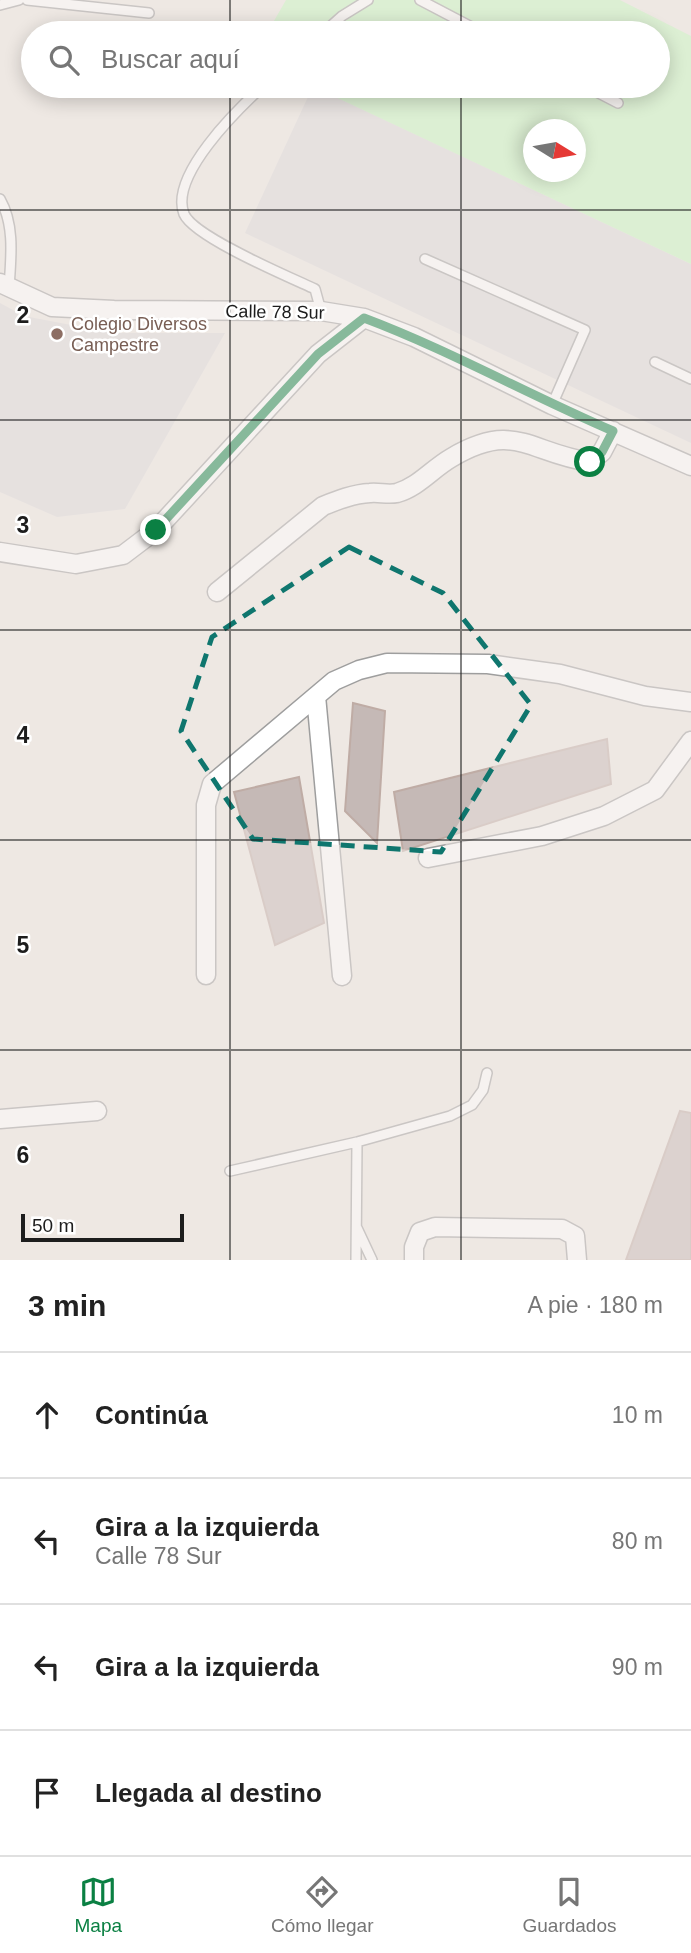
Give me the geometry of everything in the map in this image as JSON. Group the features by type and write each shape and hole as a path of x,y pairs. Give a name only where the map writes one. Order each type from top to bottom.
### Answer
{"street":[{"name":"Calle 78 Sur","path":"4,286 52,307 228,312 321,311 364,318 414,337 552,405 691,466"},
{"path":"0,552 76,564 123,555 156,530 318,354 364,318"},
{"path":"217,592 323,506 342,498 369,493 394,494 414,486 450,458 486,442 506,439 526,442 572,460 590,462 602,452 613,431"},
{"path":"206,975 206,805 212,784 334,681 359,670 387,663 488,664 559,674 645,696 691,702"},
{"path":"316,696 342,976"},
{"path":"428,858 542,836 604,816 655,790 691,741"},
{"path":"0,1119 97,1111"},
{"path":"414,1260 414,1247 420,1232 435,1227 562,1229 575,1236 577,1260"}],"lane":[{"path":"0,5 19,0"},
{"path":"27,0 149,13"},
{"path":"336,21 368,0"},
{"path":"420,0 460,21"},
{"path":"250,98 233,114 193,167 182,192 185,215 201,232 315,289 321,311"},
{"path":"608,98 618,103"},
{"path":"0,199 5,208 12,244 4,286"},
{"path":"425,259 585,330 552,405"},
{"path":"655,362 691,379"},
{"path":"230,1171 356,1142 450,1116 472,1105 483,1090 487,1073"},
{"path":"356,1142 356,1260"},
{"path":"356,1226 372,1260"}],"highlighted area":[{"path":"349,547 443,593 531,705 441,852 253,839 181,731 212,637"}],"shaded area":[{"path":"307,98 338,98 691,264 691,443 245,233"},
{"path":"0,303 24,316 113,333 225,333 125,509 57,517 0,492"}],"green space":[{"path":"286,0 620,0 661,21 274,21"},
{"path":"670,25 691,36 691,264 338,98 670,98"}],"building":[{"path":"353,703 385,711 377,843 345,811"},
{"path":"607,739 611,784 403,851 394,792"},
{"path":"299,777 324,923 275,945 234,792"},
{"path":"680,1111 691,1113 691,1260 626,1260"}],"place":[{"name":"Colegio Diversos Campestre","path":"57,334"}],"route":[{"path":"156,530 318,354 364,318 414,337 552,405 613,431 602,452 590,462"}]}
